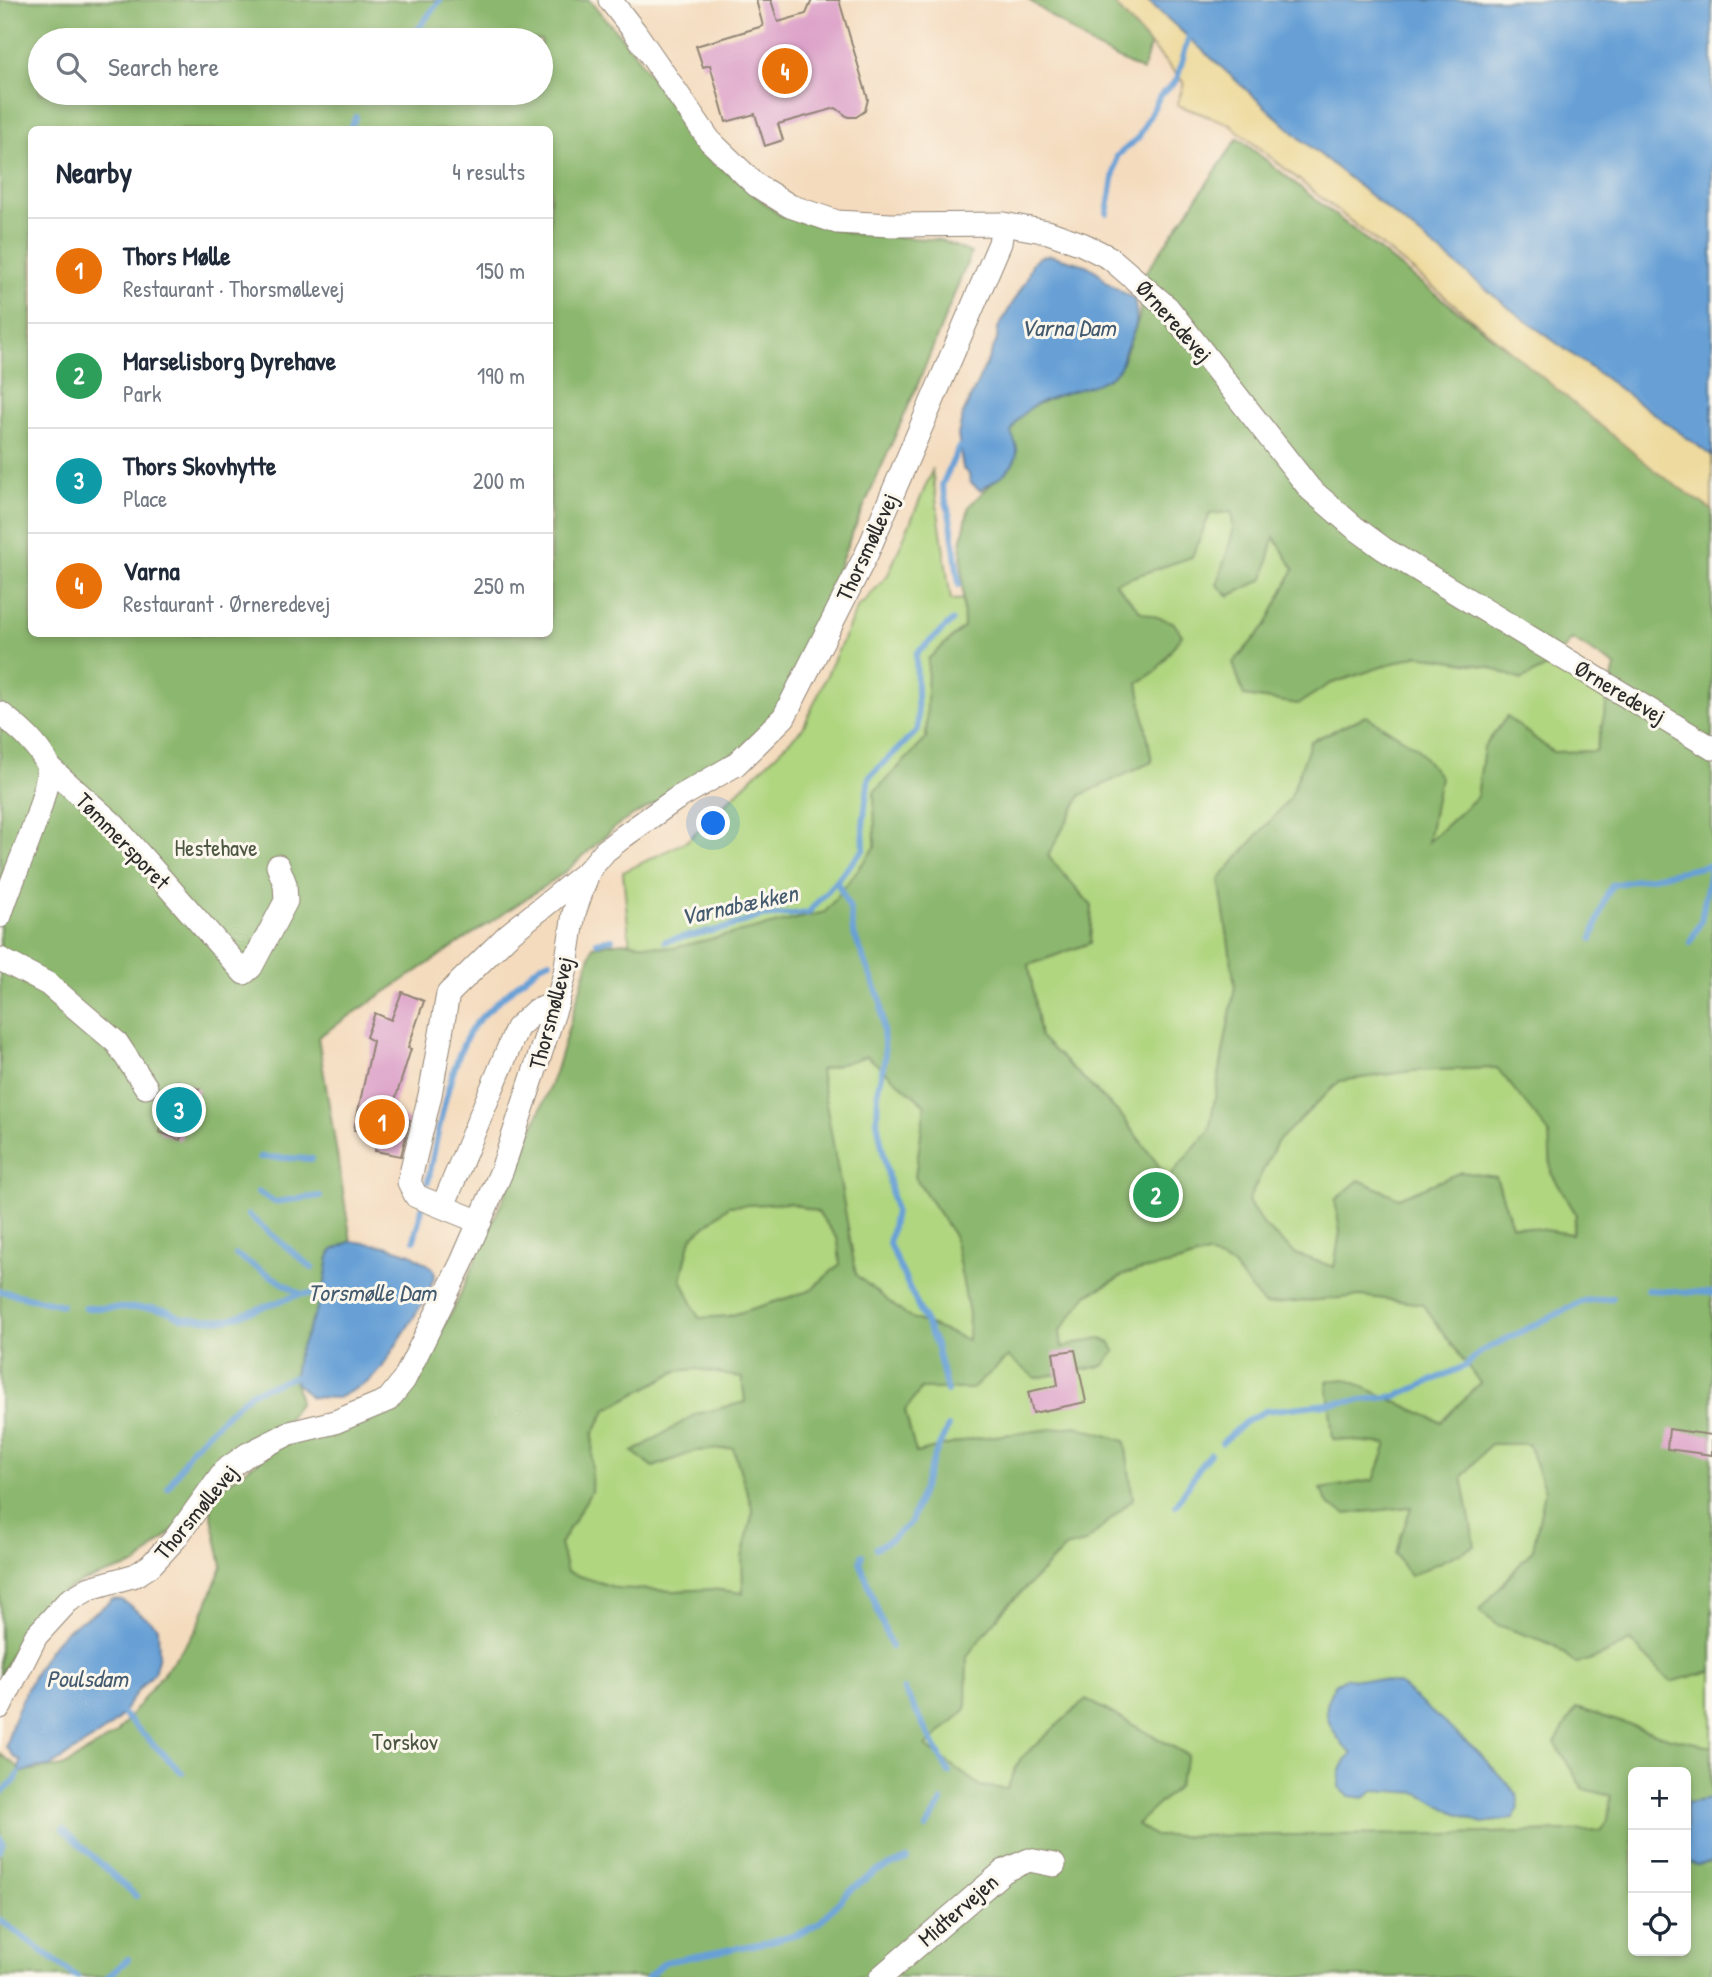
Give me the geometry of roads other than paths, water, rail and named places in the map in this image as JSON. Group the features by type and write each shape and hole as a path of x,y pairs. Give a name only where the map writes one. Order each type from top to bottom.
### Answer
{"street":[{"name":"Ørneredevej","path":"610,0 710,141 756,185 790,206 837,222 891,225 1003,224 1048,232 1111,258 1168,308 1310,489 1354,527 1384,549 1712,748"},
{"name":"Thorsmøllevej","path":"0,1707 36,1636 68,1601 90,1588 136,1575 150,1566 175,1539 224,1471 248,1454 290,1433 335,1422 388,1401 404,1380 502,1170 557,1003 565,973 574,913 589,870 605,851 624,836 676,799 735,765 784,717 867,553 1000,243 1003,224"},
{"name":"Tømmersporet","path":"0,713 25,733 44,755 49,767 113,824 244,973 251,967 286,901 285,884 278,866"},
{"path":"0,916 30,841 47,784 49,767"},
{"path":"480,1222 416,1196 409,1182 430,1095 448,994 508,936 589,870"},
{"path":"0,959 48,984 117,1043 146,1087"},
{"path":"443,1206 517,1028 535,1011 557,1003"},
{"name":"Midtervejen","path":"881,1977 1004,1871 1029,1860 1055,1865"}],"water":[{"path":"1147,0 1712,0 1712,456 1518,315 1302,140"},
{"name":"Varna Dam","path":"1050,255 1086,265 1099,273 1106,282 1134,299 1136,326 1120,367 1111,376 1048,399 1020,418 1011,433 1017,449 1014,462 1004,474 980,490 970,482 969,474 963,469 958,435 963,414 997,340 998,328 1027,279 1032,263 1040,257"},
{"name":"Torsmølle Dam","path":"351,1241 386,1246 411,1254 433,1268 435,1275 427,1296 381,1369 368,1382 338,1398 311,1397 296,1383 294,1377 297,1357 323,1294 329,1257 332,1251"},
{"name":"Poulsdam","path":"112,1599 122,1600 158,1627 159,1655 154,1673 139,1689 117,1721 99,1735 49,1767 38,1767 18,1774 21,1760 15,1758 6,1747 21,1703 37,1670 64,1633"},
{"path":"1346,1678 1379,1680 1400,1685 1478,1752 1517,1794 1519,1808 1513,1819 1482,1823 1449,1810 1419,1793 1375,1790 1364,1798 1349,1796 1339,1788 1341,1770 1352,1754 1331,1726 1327,1705 1335,1684"},
{"path":"1712,1799 1712,1862 1697,1865 1691,1863 1691,1802"}],"waterway":[{"path":"419,28 440,0"},
{"name":"Varnabækken","path":"1107,213 1117,156 1138,138 1160,96 1177,80 1189,36"},
{"path":"351,126 356,117"},
{"name":"Varnabækken","path":"959,447 942,485 951,522 959,585"},
{"name":"Varnabækken","path":"665,941 726,928 762,916 808,913 864,849 863,825 869,777 918,730 916,654 952,621"},
{"path":"1690,942 1701,921 1711,865"},
{"path":"1592,939 1612,885 1712,865"},
{"path":"837,882 850,909 853,932 881,1001 885,1058 878,1088 877,1121 895,1211 889,1244 936,1345 947,1391"},
{"name":"Varnabækken","path":"597,942 612,939"},
{"name":"Varnabækken","path":"428,1182 452,1076 467,1037 476,1023 499,1000 540,965 550,961"},
{"path":"260,1157 312,1159"},
{"path":"258,1192 275,1202 320,1196"},
{"name":"Varnabækken","path":"414,1240 422,1208"},
{"path":"248,1215 312,1268"},
{"path":"236,1255 301,1294"},
{"path":"1647,1290 1712,1293"},
{"path":"0,1291 62,1305"},
{"path":"85,1308 152,1308 168,1311 182,1318 226,1320 301,1294 323,1294"},
{"path":"1222,1443 1245,1422 1265,1411 1397,1396 1465,1366 1482,1351 1583,1301 1612,1298"},
{"name":"Varnabækken","path":"168,1488 192,1448 231,1410 252,1392 294,1377"},
{"path":"876,1548 911,1522 934,1457 948,1427"},
{"path":"1176,1505 1210,1454"},
{"path":"862,1555 860,1562 891,1647"},
{"path":"904,1689 949,1773"},
{"path":"122,1713 182,1773"},
{"name":"Varnabækken","path":"0,1794 15,1781 18,1774"},
{"path":"926,1828 942,1802"},
{"path":"63,1829 136,1896"},
{"name":"Varnabækken","path":"0,1838 3,1842 0,1851"},
{"path":"648,1977 665,1962 768,1942 803,1932 819,1923 848,1892 875,1872 907,1859"},
{"path":"0,1920 77,1977"},
{"path":"108,1977 128,1959"}],"place":[{"name":"Varna","path":"785,71"},
{"name":"Thors Skovhytte","path":"179,1110"},
{"name":"Thors Mølle","path":"382,1122"},
{"name":"Marselisborg Dyrehave","path":"1156,1195"}],"park label":[{"name":"Hestehave","path":"216,848"},
{"name":"Torskov","path":"405,1742"}]}
